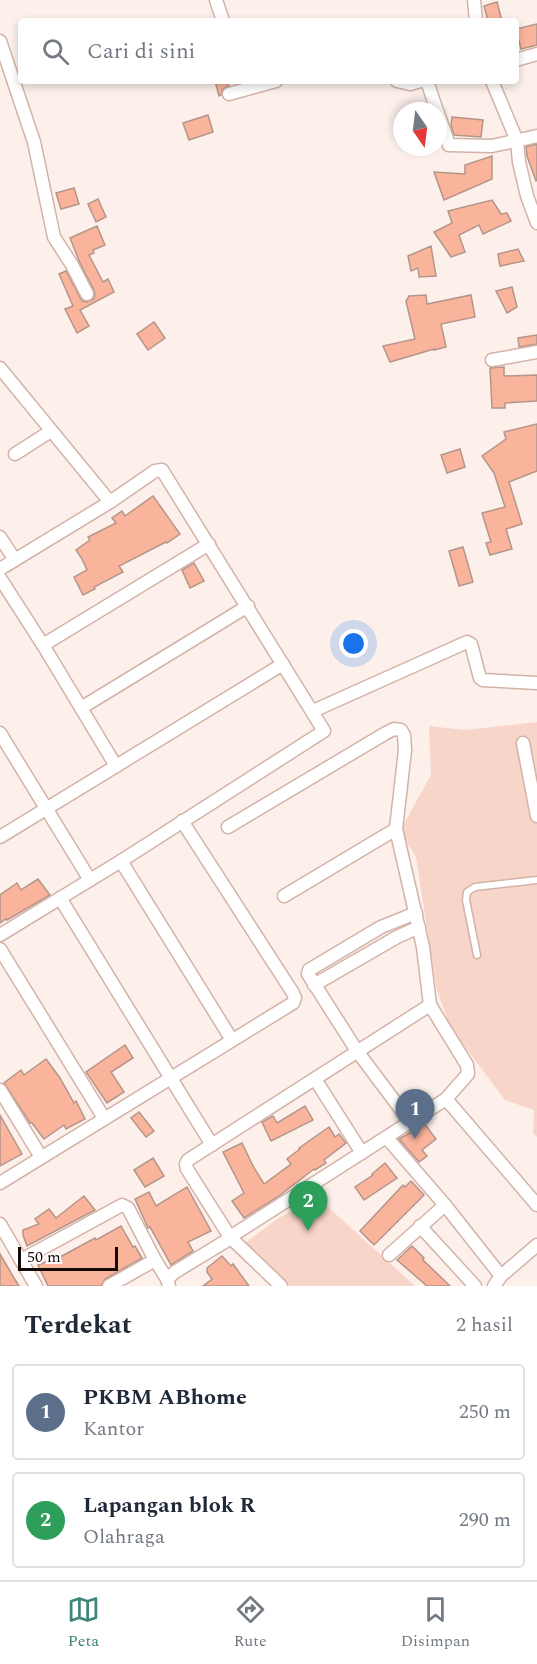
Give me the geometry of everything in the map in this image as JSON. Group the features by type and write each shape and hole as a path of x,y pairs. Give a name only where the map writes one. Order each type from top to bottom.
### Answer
{"street":[{"path":"216,0 222,18"},
{"path":"474,0 476,18"},
{"path":"0,41 34,142 54,237 87,294"},
{"path":"519,59 537,54"},
{"path":"229,94 265,84"},
{"path":"428,84 434,102"},
{"path":"493,84 518,141 519,162 527,196 537,223"},
{"path":"447,139 449,145 492,146 537,136"},
{"path":"492,360 537,352"},
{"path":"0,368 110,502"},
{"path":"15,454 51,431"},
{"path":"0,569 110,502 155,471 162,470 324,731 121,861 0,935"},
{"path":"0,537 15,560"},
{"path":"43,645 209,544"},
{"path":"0,578 116,766"},
{"path":"81,708 248,606"},
{"path":"313,711 466,642 471,644 480,678 483,680 537,683"},
{"path":"0,837 283,664"},
{"path":"21,1260 122,1205 128,1208 168,1282 175,1272 446,1099 465,1078 468,1070 430,1005 419,927 396,829 405,742 401,730 397,728 386,733 228,827"},
{"path":"0,733 90,879"},
{"path":"523,743 537,816"},
{"path":"0,1183 293,1003 295,999 293,993 182,821"},
{"path":"284,896 396,829"},
{"path":"121,861 232,1040"},
{"path":"60,898 212,1145"},
{"path":"411,1123 357,1051 308,975 309,970 381,927 416,913"},
{"path":"314,985 397,937 419,927"},
{"path":"0,949 104,1118"},
{"path":"281,1286 230,1237 186,1169 188,1160 430,1005"},
{"path":"315,1079 362,1153"},
{"path":"0,1090 41,1157"},
{"path":"446,1099 537,1205"},
{"path":"387,1138 446,1205 498,1281 537,1245"},
{"path":"389,1255 446,1205"},
{"path":"0,1224 36,1286"},
{"path":"420,1226 475,1286"},
{"path":"110,1286 155,1260"}],"lane":[{"path":"477,955 466,900 467,892 474,887 537,880"}],"shaded area":[{"path":"537,722 537,1137 533,1133 534,1110 505,1100 450,1027 436,987 416,857 400,831 431,775 429,726 464,730"},
{"path":"317,1197 415,1286 290,1286 245,1243 277,1219"}],"building":[{"path":"497,2 501,18 487,18 484,6"},
{"path":"537,24 537,45 521,49 519,28"},
{"path":"216,84 228,84 223,89 219,96"},
{"path":"208,115 213,132 189,140 183,123"},
{"path":"452,117 483,120 481,137 454,135 451,125"},
{"path":"537,144 537,180 536,181 526,147"},
{"path":"492,156 492,179 444,200 434,172 465,174 465,165"},
{"path":"74,188 79,204 61,209 56,193"},
{"path":"98,199 106,217 96,222 88,204"},
{"path":"492,200 501,214 507,213 511,221 483,234 479,225 459,235 465,252 451,257 434,232 452,223 448,211"},
{"path":"97,226 105,245 93,250 94,253 89,255 103,282 108,279 114,292 80,310 89,326 77,333 65,309 73,306 59,274 66,271 82,301 87,302 94,299 94,290 70,238"},
{"path":"431,246 436,276 419,277 418,268 411,271 408,256"},
{"path":"518,249 524,261 500,266 498,254"},
{"path":"512,287 517,307 507,313 496,291"},
{"path":"426,295 427,304 471,295 475,317 441,324 446,347 390,362 383,346 415,339 406,301 409,296"},
{"path":"154,322 165,338 148,350 137,334"},
{"path":"537,335 537,344 519,347 518,338"},
{"path":"504,367 504,376 537,375 537,401 505,403 505,408 492,408 490,368"},
{"path":"537,424 537,471 509,482 522,524 506,529 512,549 490,555 486,543 491,542 482,513 505,507 494,473 482,456 506,439 504,432"},
{"path":"460,449 465,467 447,473 441,455"},
{"path":"153,496 180,534 167,543 119,566 123,572 83,595 74,577 87,570 76,550 90,540 88,537 116,523 112,518 122,511 125,516"},
{"path":"463,547 473,582 459,586 449,551"},
{"path":"194,563 204,581 190,588 182,570"},
{"path":"38,879 50,895 0,923 0,895 17,883 21,890"},
{"path":"125,1045 133,1058 111,1072 124,1092 107,1103 86,1072"},
{"path":"46,1059 74,1103 76,1101 85,1119 66,1129 64,1125 44,1139 30,1123 4,1083 21,1070 24,1075"},
{"path":"305,1106 313,1120 271,1141 262,1122 273,1116 277,1123"},
{"path":"139,1112 154,1131 146,1137 131,1118"},
{"path":"0,1115 22,1154 0,1166"},
{"path":"424,1123 436,1139 422,1150 427,1156 419,1162 399,1139"},
{"path":"329,1127 335,1137 339,1134 346,1143 324,1160 326,1163 244,1218 232,1201 244,1193 223,1152 242,1143 264,1184 291,1164 287,1159 299,1148"},
{"path":"153,1158 164,1176 145,1187 134,1170"},
{"path":"385,1163 397,1178 364,1200 355,1187 373,1175"},
{"path":"411,1181 424,1195 374,1245 360,1231 403,1185 405,1187"},
{"path":"187,1187 211,1231 188,1242 193,1251 171,1265 150,1227 148,1228 135,1199 149,1192 156,1206"},
{"path":"84,1196 95,1210 27,1246 23,1230 39,1224 35,1219 49,1209 56,1218"},
{"path":"121,1226 142,1258 105,1279 101,1286 48,1286 38,1265 60,1257"},
{"path":"412,1246 450,1286 427,1286 397,1260"},
{"path":"0,1254 14,1278 19,1286 0,1286"},
{"path":"222,1256 231,1266 233,1264 249,1286 203,1286 212,1279 207,1268"}],"place":[{"name":"PKBM ABhome","path":"415,1139"},
{"name":"Lapangan blok R","path":"308,1231"}]}
